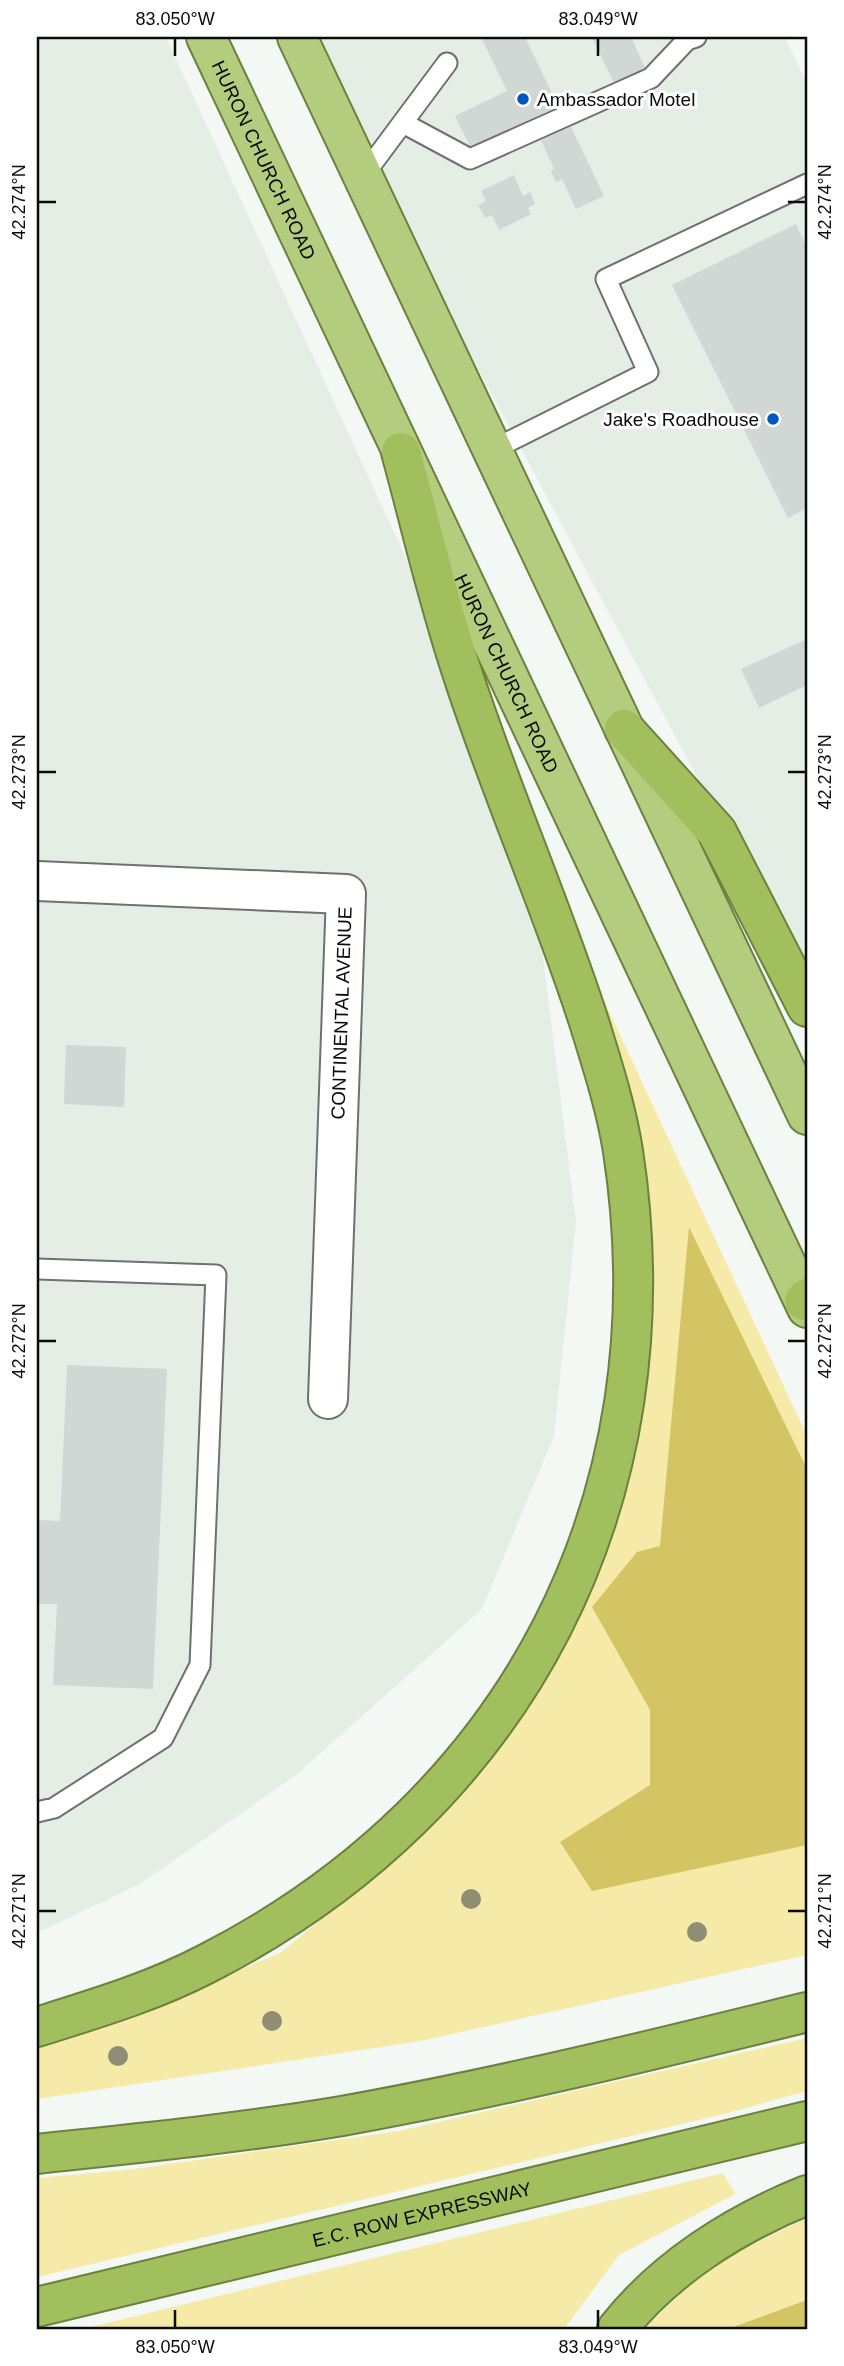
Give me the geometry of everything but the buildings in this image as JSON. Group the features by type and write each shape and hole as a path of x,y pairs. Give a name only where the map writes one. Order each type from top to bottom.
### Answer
{"highway":[{"name":"HURON CHURCH ROAD","path":"206,37 806,1302"},
{"path":"297,37 807,1115"},
{"path":"37,2027 130,1998 205,1965 280,1922 343,1878 388,1841 439,1790 479,1743 533,1666 567,1599 592,1534 623,1417 634,1295 631,1224 623,1147 606,1076 577,986 461,672 401,452"},
{"path":"624,729 717,832 807,1007"},
{"path":"37,2154 167,2140 341,2116 507,2083 807,2012"},
{"name":"E.C. ROW EXPRESSWAY","path":"37,2307 807,2121"},
{"path":"617,2329 664,2278 724,2236 807,2195"}],"street":[{"name":"CONTINENTAL AVENUE","path":"37,881 346,894 328,1399"}],"lane":[{"path":"403,123 470,159 651,78 687,40 696,37"},
{"path":"363,176 447,63"},
{"path":"492,450 648,372 606,279 807,184"},
{"path":"37,1269 216,1275 200,1665 163,1738 54,1808 37,1812"}],"shaded area":[{"path":"37,37 166,37 467,691 536,901 576,1222 554,1436 482,1609 296,1775 140,1884 37,1933"},
{"path":"319,37 785,37 807,84 807,982 468,350"},
{"path":"600,992 807,1436 807,1955 421,2041 37,2099 37,2041 113,2022 280,1953 389,1864 499,1746 638,1382 591,995"},
{"path":"689,1227 807,1469 807,1845 592,1891 560,1842 650,1785 650,1710 592,1607 637,1552 660,1546"},
{"path":"807,2038 807,2091 724,2114 37,2277 37,2178 135,2169 399,2131"},
{"path":"723,2173 735,2194 619,2255 564,2329 83,2329"},
{"path":"807,2218 807,2329 644,2329 710,2265"},
{"path":"807,2300 807,2329 728,2329"}],"place":[{"name":"Ambassador Motel","path":"523,99"},
{"name":"Jake's Roadhouse","path":"773,419"}]}
